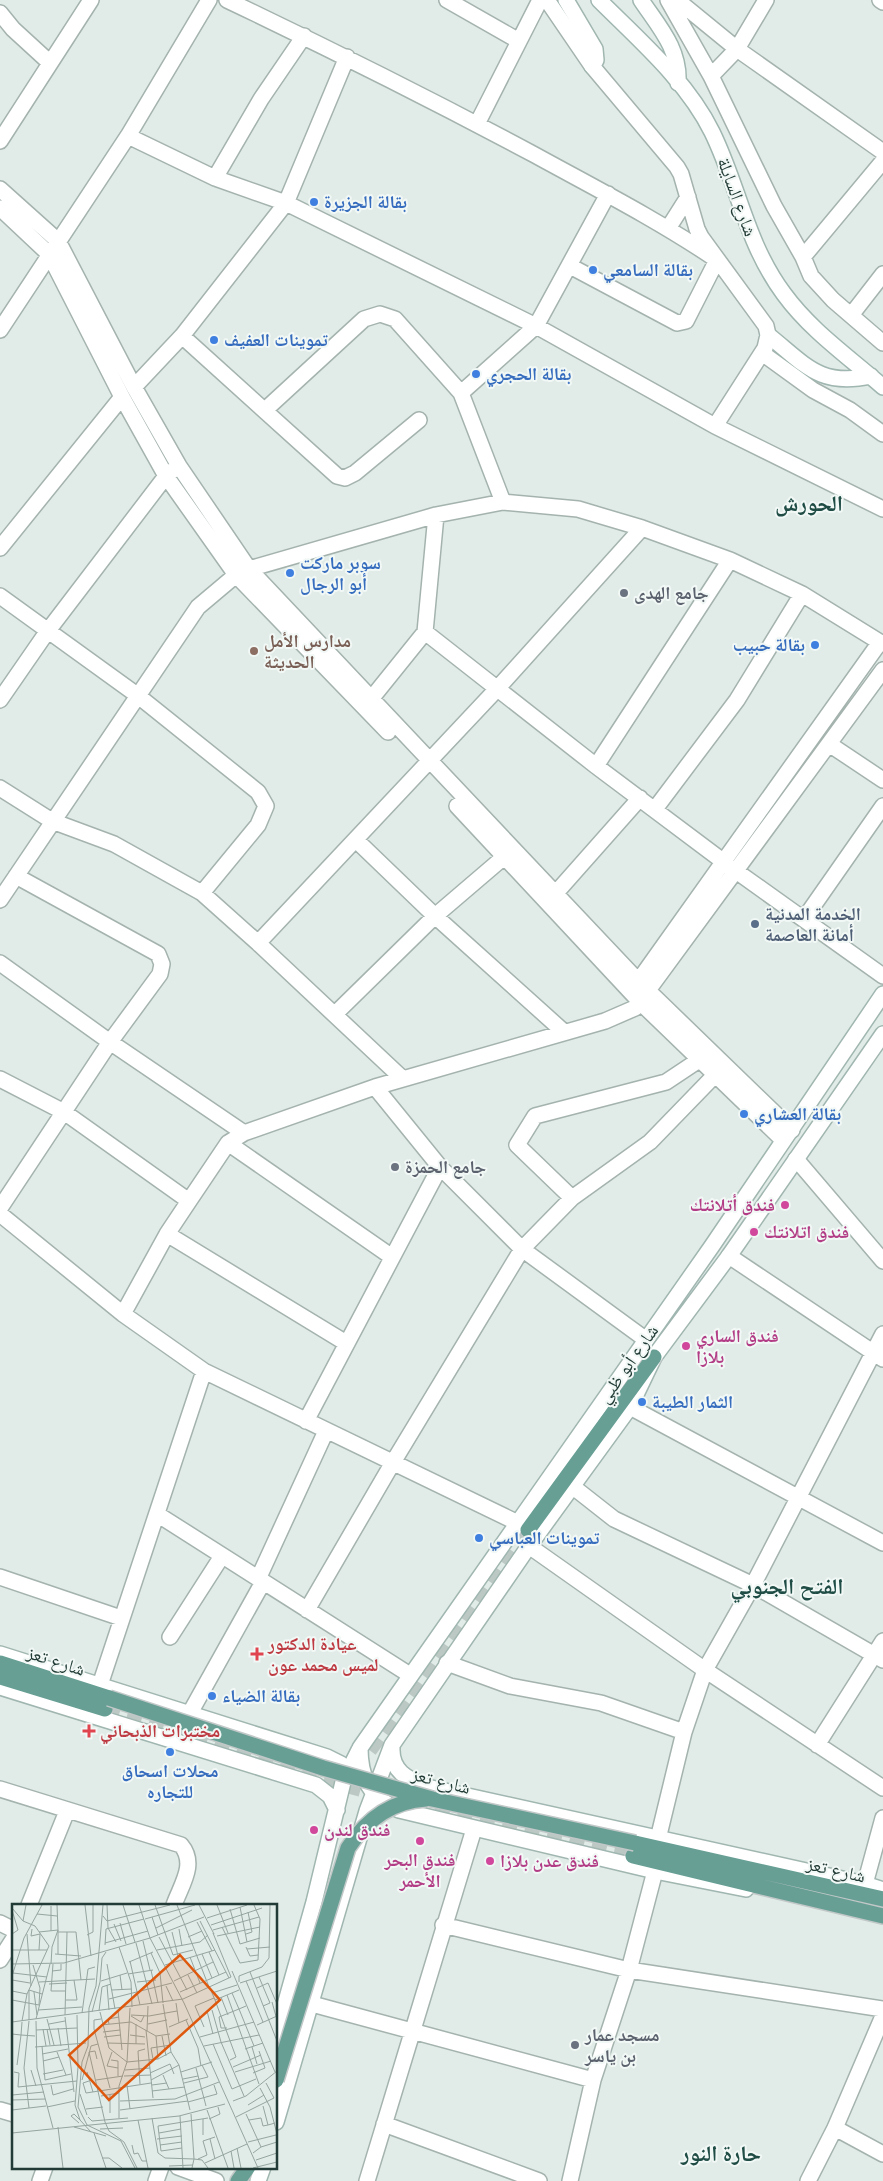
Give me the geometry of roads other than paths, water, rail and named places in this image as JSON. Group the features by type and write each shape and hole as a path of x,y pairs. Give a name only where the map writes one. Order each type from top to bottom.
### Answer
{"main road":[{"path":"522,1526 654,1357"},
{"name":"شارع تعز","path":"0,1663 107,1704"},
{"name":"شارع تعز","path":"0,1677 107,1704 432,1799 634,1849 808,1898 883,1916"},
{"path":"278,2074 348,1848 357,1834 384,1811 407,1802 432,1799"},
{"name":"شارع تعز","path":"634,1849 883,1899"},
{"path":"236,2181 247,2168"}],"street":[{"path":"0,141 49,62 91,0"},
{"path":"0,330 128,136 209,0"},
{"path":"227,0 347,57 477,124 669,227 717,260"},
{"path":"447,0 518,41"},
{"path":"477,124 540,0"},
{"path":"547,0 592,66 673,160 681,174 696,229 766,326 768,335 762,353 715,426"},
{"path":"566,0 595,49 596,60 592,66"},
{"name":"شارع السايلة","path":"599,0 678,83 711,130 736,193 748,231 774,280 810,324 883,386"},
{"path":"641,0 675,52 678,83"},
{"path":"668,0 711,76 774,206 803,257 811,276 821,288 883,343"},
{"path":"677,0 737,49 883,152"},
{"path":"711,76 737,49 766,0"},
{"path":"0,14 13,29 49,62"},
{"path":"215,178 261,99 304,36"},
{"path":"0,548 128,392 182,336 286,203 347,57"},
{"path":"128,136 215,178 286,203 536,326 715,426 883,509"},
{"path":"803,257 883,161"},
{"path":"0,189 58,241 166,476 242,572 426,765 555,894 699,1060 788,1135"},
{"path":"461,393 536,326 608,194"},
{"path":"669,227 688,197"},
{"path":"0,208 49,254 128,392 179,466 242,572 371,700 504,857 639,992 788,1135"},
{"path":"570,266 677,323 686,321 717,260"},
{"path":"852,314 883,274"},
{"path":"265,410 364,319 380,314 395,320 461,393 503,502"},
{"path":"768,335 822,375 840,380 871,376"},
{"path":"182,336 337,476 345,478 355,473 419,420"},
{"path":"762,353 813,390 850,410 883,434"},
{"path":"0,700 47,632 166,476 179,466"},
{"path":"0,900 198,607 242,572 436,515 503,502 578,510 642,528 730,560 802,594 882,643 730,867 620,1016 375,1087 244,1133 228,1143 189,1201 167,1234 123,1314"},
{"path":"371,700 425,632 436,515"},
{"path":"258,943 496,690 642,528"},
{"path":"596,766 730,560"},
{"path":"655,808 737,700 802,594"},
{"path":"0,596 47,632 137,695 258,792 266,806 258,824 202,893"},
{"path":"425,632 496,690 655,808 730,867 883,976"},
{"path":"730,867 829,744 883,670"},
{"path":"829,744 883,780"},
{"path":"0,788 52,821 114,844 202,893 335,1014 403,1079"},
{"path":"555,894 640,798"},
{"path":"804,919 883,806"},
{"path":"356,840 435,916 564,1032"},
{"path":"335,1014 435,916 504,857"},
{"path":"0,1208 110,1042 160,974 162,964 158,954 16,876"},
{"path":"0,963 110,1042 244,1133"},
{"name":"شارع أبو ظبي","path":"278,2022 281,1999 314,1902 348,1769 360,1748 410,1675 522,1526 645,1339 712,1246 883,994"},
{"name":"شارع أبو ظبي","path":"312,2004 367,1811 392,1745 529,1546 630,1407 654,1357 729,1256 883,1034"},
{"path":"572,1198 517,1145 535,1116 666,1082 699,1060"},
{"path":"307,1610 392,1464 522,1249 572,1198 650,1142 715,1075"},
{"path":"0,1079 64,1112 189,1201"},
{"path":"375,1087 440,1167 522,1249 645,1339"},
{"path":"228,1143 392,1257"},
{"path":"796,1159 883,1261"},
{"path":"306,1421 440,1167"},
{"path":"0,1214 123,1314 204,1371 522,1526"},
{"path":"167,1234 346,1344"},
{"path":"729,1256 878,1355"},
{"path":"658,1839 684,1732 705,1670 753,1584 797,1497 878,1355 883,1334"},
{"path":"100,1685 204,1371"},
{"path":"630,1407 882,1541"},
{"path":"190,1713 260,1580 326,1431"},
{"path":"572,1486 614,1519 753,1584 878,1658"},
{"path":"157,1514 410,1675"},
{"path":"529,1546 705,1670 883,1788"},
{"path":"170,1637 222,1556"},
{"path":"0,1577 121,1618"},
{"path":"817,1745 878,1658 883,1641"},
{"path":"0,1654 327,1757 348,1769 361,1787 367,1811"},
{"path":"447,1663 510,1686 600,1703 684,1732"},
{"path":"0,1687 316,1785 330,1796 337,1810"},
{"path":"400,1690 400,1698 406,1705 414,1705 421,1702"},
{"path":"327,1757 350,1747 370,1733"},
{"path":"246,1762 256,1762 264,1755 265,1745 255,1734"},
{"path":"392,1745 394,1766 402,1775 427,1787 865,1884 883,1890"},
{"path":"360,1748 362,1774 373,1793 389,1806 440,1821 718,1885 808,1898"},
{"path":"0,1789 181,1846 188,1854 189,1865 174,1904"},
{"path":"440,1821 432,1814 430,1804 434,1796 448,1792"},
{"path":"29,1904 67,1811"},
{"path":"358,1843 380,1821 394,1814 408,1812"},
{"path":"865,1884 883,1818"},
{"path":"367,2181 443,1925 474,1829"},
{"path":"570,2181 593,2080 629,1970 655,1871"},
{"path":"314,1902 319,1895 332,1893 338,1899 339,1907"},
{"path":"0,1922 12,1929"},
{"path":"443,1925 629,1970 883,2008"},
{"path":"0,1960 12,1941"},
{"path":"278,2115 312,2004 593,2080"},
{"path":"808,2181 835,2128 883,2016"},
{"path":"384,2124 539,2181"},
{"path":"835,2128 883,2154"},
{"path":"40,2181 45,2168"},
{"path":"156,2181 161,2168"},
{"path":"181,2168 216,2181"},
{"path":"236,2181 239,2168"},
{"path":"258,2181 263,2168"}],"tunnel":[{"path":"353,1766 366,1755 413,1692 528,1530"},
{"path":"105,1709 320,1778 431,1809 633,1856"}],"place":[{"name":"بقالة الجزيرة","path":"314,202"},
{"name":"بقالة السامعي","path":"593,270"},
{"name":"تموينات العفيف","path":"214,340"},
{"name":"بقالة الحجري","path":"476,374"},
{"name":"سوبر ماركت أبو الرجال","path":"290,573"},
{"name":"جامع الهدى","path":"624,593"},
{"name":"بقالة حبيب","path":"815,645"},
{"name":"مدارس الأمل الحديثة","path":"254,651"},
{"name":"الخدمة المدنية أمانة العاصمة","path":"755,924"},
{"name":"بقالة العشاري","path":"744,1114"},
{"name":"جامع الحمزة","path":"395,1167"},
{"name":"فندق أتلانتك","path":"785,1205"},
{"name":"فندق اتلانتك","path":"754,1232"},
{"name":"فندق الساري بلازا","path":"686,1346"},
{"name":"الثمار الطيبة","path":"642,1402"},
{"name":"تموينات العباسي","path":"479,1538"},
{"name":"عيادة الدكتور لميس محمد عون","path":"257,1654"},
{"name":"بقالة الضياء","path":"212,1696"},
{"name":"مختبرات الذبحاني","path":"89,1731"},
{"name":"محلات اسحاق للتجاره","path":"170,1752"},
{"name":"فندق لندن","path":"314,1830"},
{"name":"فندق البحر الأحمر","path":"420,1841"},
{"name":"فندق عدن بلازا","path":"490,1861"},
{"name":"مسجد عمار بن ياسر","path":"575,2045"}],"district":[{"name":"الحورش","path":"809,503"},
{"name":"الفتح الجنوبي","path":"787,1586"},
{"name":"حارة النور","path":"721,2153"}]}
